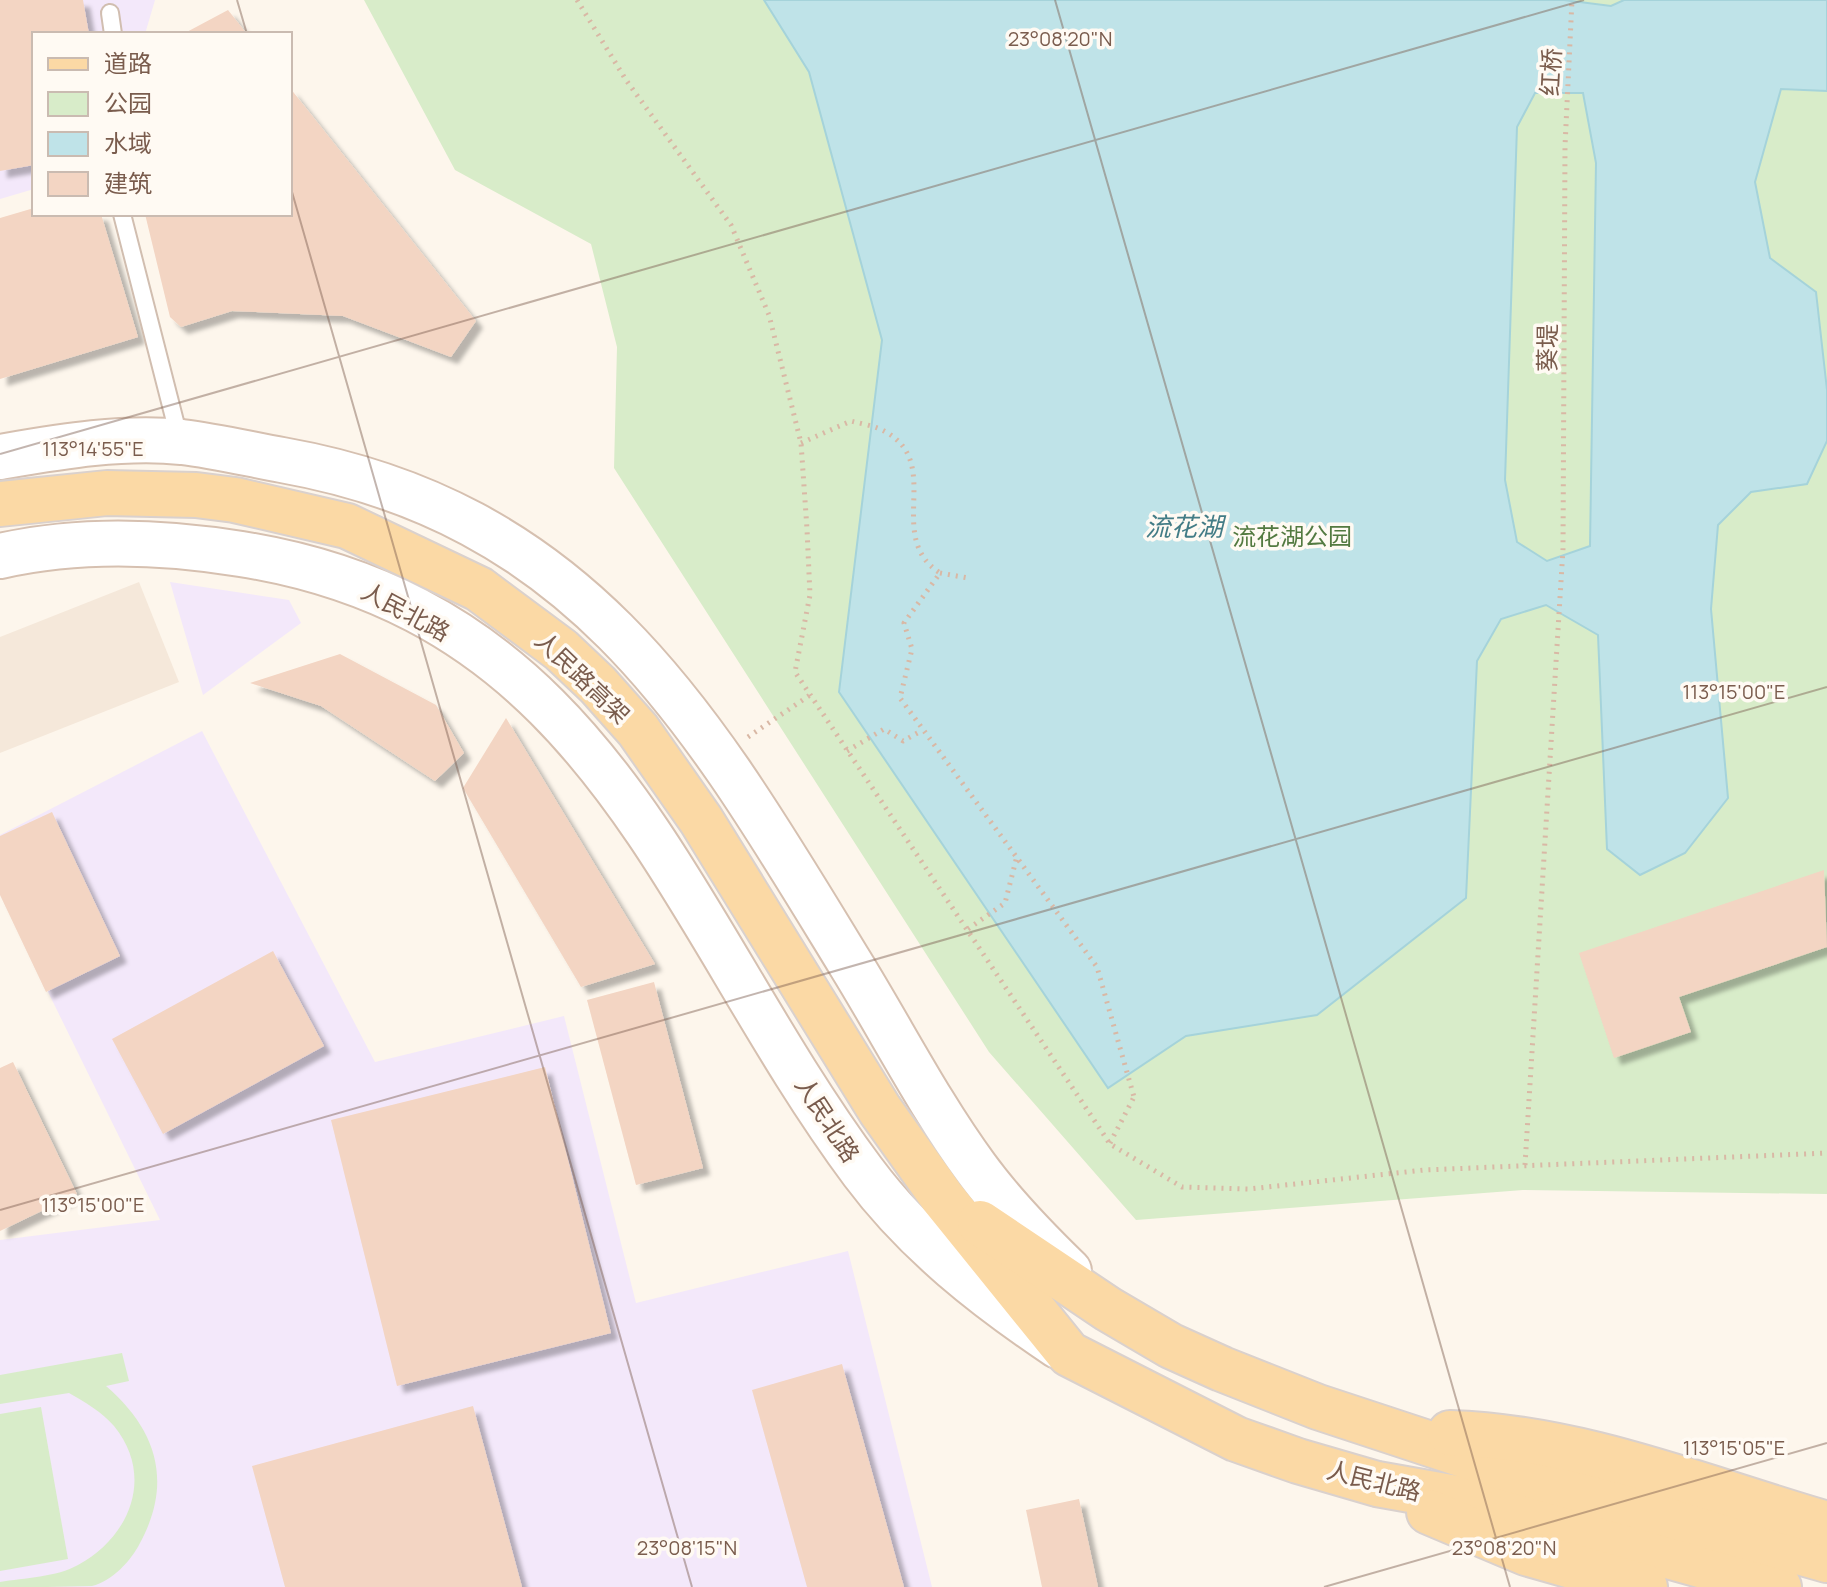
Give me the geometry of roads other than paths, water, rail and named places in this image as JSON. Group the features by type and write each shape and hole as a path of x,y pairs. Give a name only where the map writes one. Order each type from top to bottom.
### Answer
{"main road":[{"path":"0,457 127,441 180,442 368,478 463,518 534,562 608,622 654,672 720,756 976,1168 1054,1257 1108,1309"},
{"name":"人民路高架","path":"0,504 107,493 209,497 347,526 440,568 519,616 598,685 670,773 880,1110 942,1197 1069,1354"},
{"name":"人民北路","path":"0,556 100,543 177,545 286,561 337,576 427,617 516,678 557,714 598,761 650,831 811,1095 864,1173 959,1276 1069,1354 1236,1439 1377,1484 1467,1500 1779,1587"},
{"name":"人民北路","path":"942,1197 1108,1309 1171,1346 1222,1369 1318,1407 1494,1465 1827,1560"},
{"path":"1398,1432 1490,1434 1544,1442 1615,1459 1827,1524"},
{"path":"1377,1484 1474,1534 1526,1553 1645,1587"}],"lane":[{"path":"110,13 113,32"},
{"path":"123,216 180,442"}],"water":[{"name":"流花湖","path":"764,0 1564,0 1611,6 1624,0 1827,0 1827,91 1781,89 1755,182 1770,258 1816,292 1827,390 1827,441 1807,484 1751,492 1718,525 1711,609 1728,798 1685,853 1640,875 1607,849 1598,635 1546,605 1501,619 1477,661 1466,898 1317,1015 1186,1036 1108,1088 839,692 882,340 809,72","holes":["1535,93 1583,93 1596,163 1590,546 1547,561 1517,542 1505,480 1517,127"]}],"park label":[{"name":"流花湖公园","path":"1292,535"}]}
